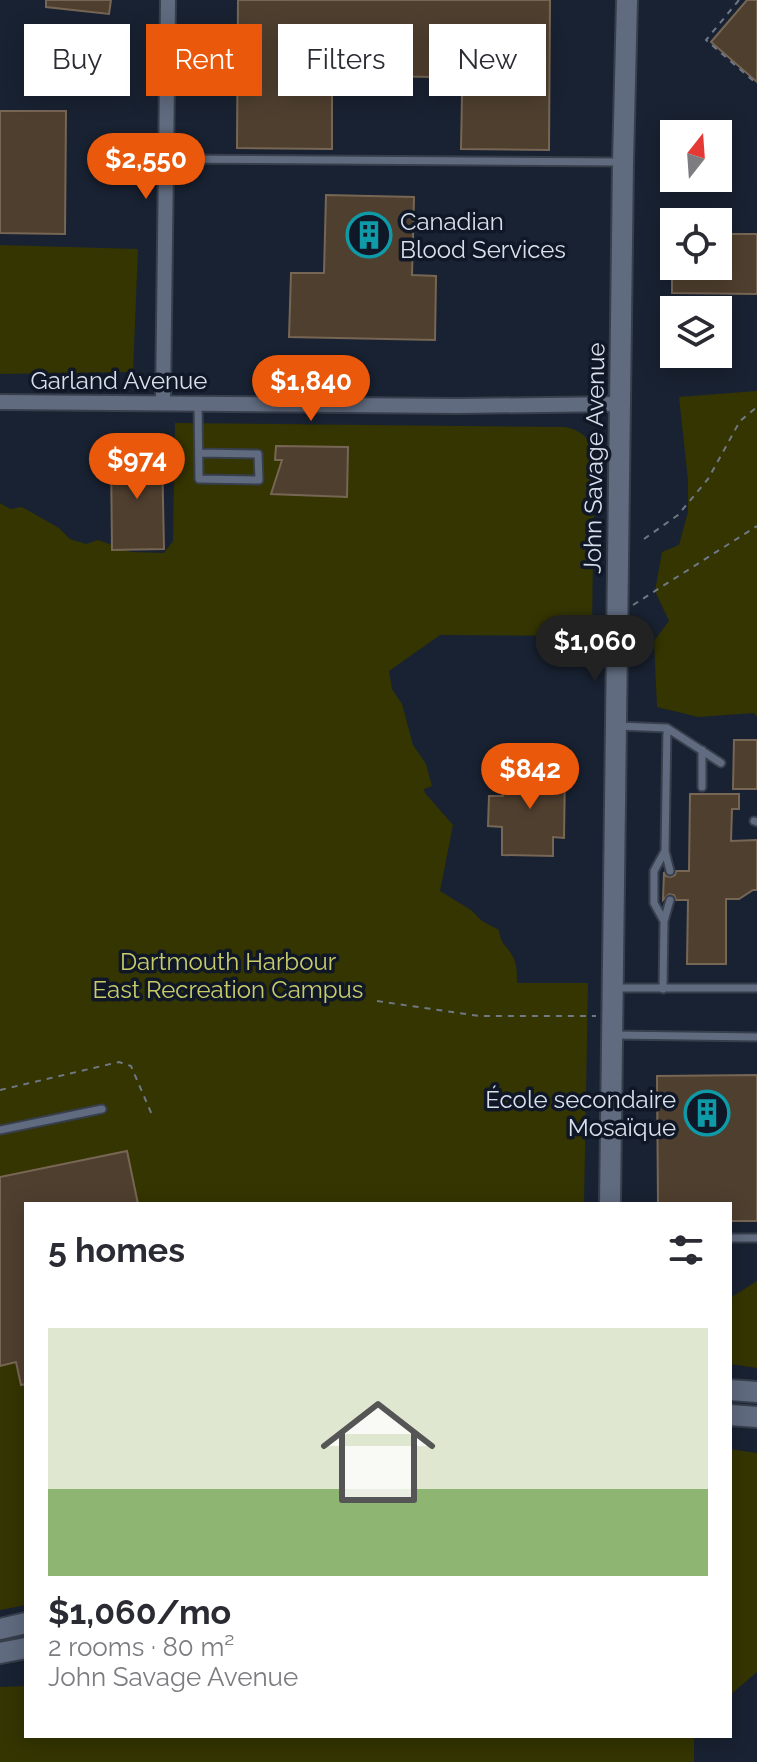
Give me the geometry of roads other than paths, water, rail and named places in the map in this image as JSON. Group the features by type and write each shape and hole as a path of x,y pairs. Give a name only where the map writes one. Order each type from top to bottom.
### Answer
{"main road":[{"name":"John Savage Avenue","path":"610,1202 627,0"},
{"path":"732,1390 757,1392"},
{"path":"732,1415 757,1417"},
{"path":"0,1629 24,1623"},
{"path":"0,1653 24,1648"}],"street":[{"path":"163,402 168,0"},
{"name":"Garland Avenue","path":"0,402 458,406 621,404"}],"lane":[{"path":"166,159 623,162"},
{"path":"198,403 199,479 259,480 258,454 199,453"},
{"path":"616,726 667,728 721,763"},
{"path":"667,728 665,851 670,871"},
{"path":"702,750 702,787"},
{"path":"664,921 654,903 654,871 665,851"},
{"path":"663,989 664,921 670,900"},
{"path":"614,988 757,988"},
{"path":"613,1026 757,1037"},
{"path":"0,1130 102,1109"},
{"path":"732,1238 757,1238"}],"place":[{"name":"Canadian Blood Services","path":"369,235"},
{"name":"École secondaire Mosaïque","path":"707,1113"}],"park label":[{"name":"Dartmouth Harbour East Recreation Campus","path":"228,975"}]}
